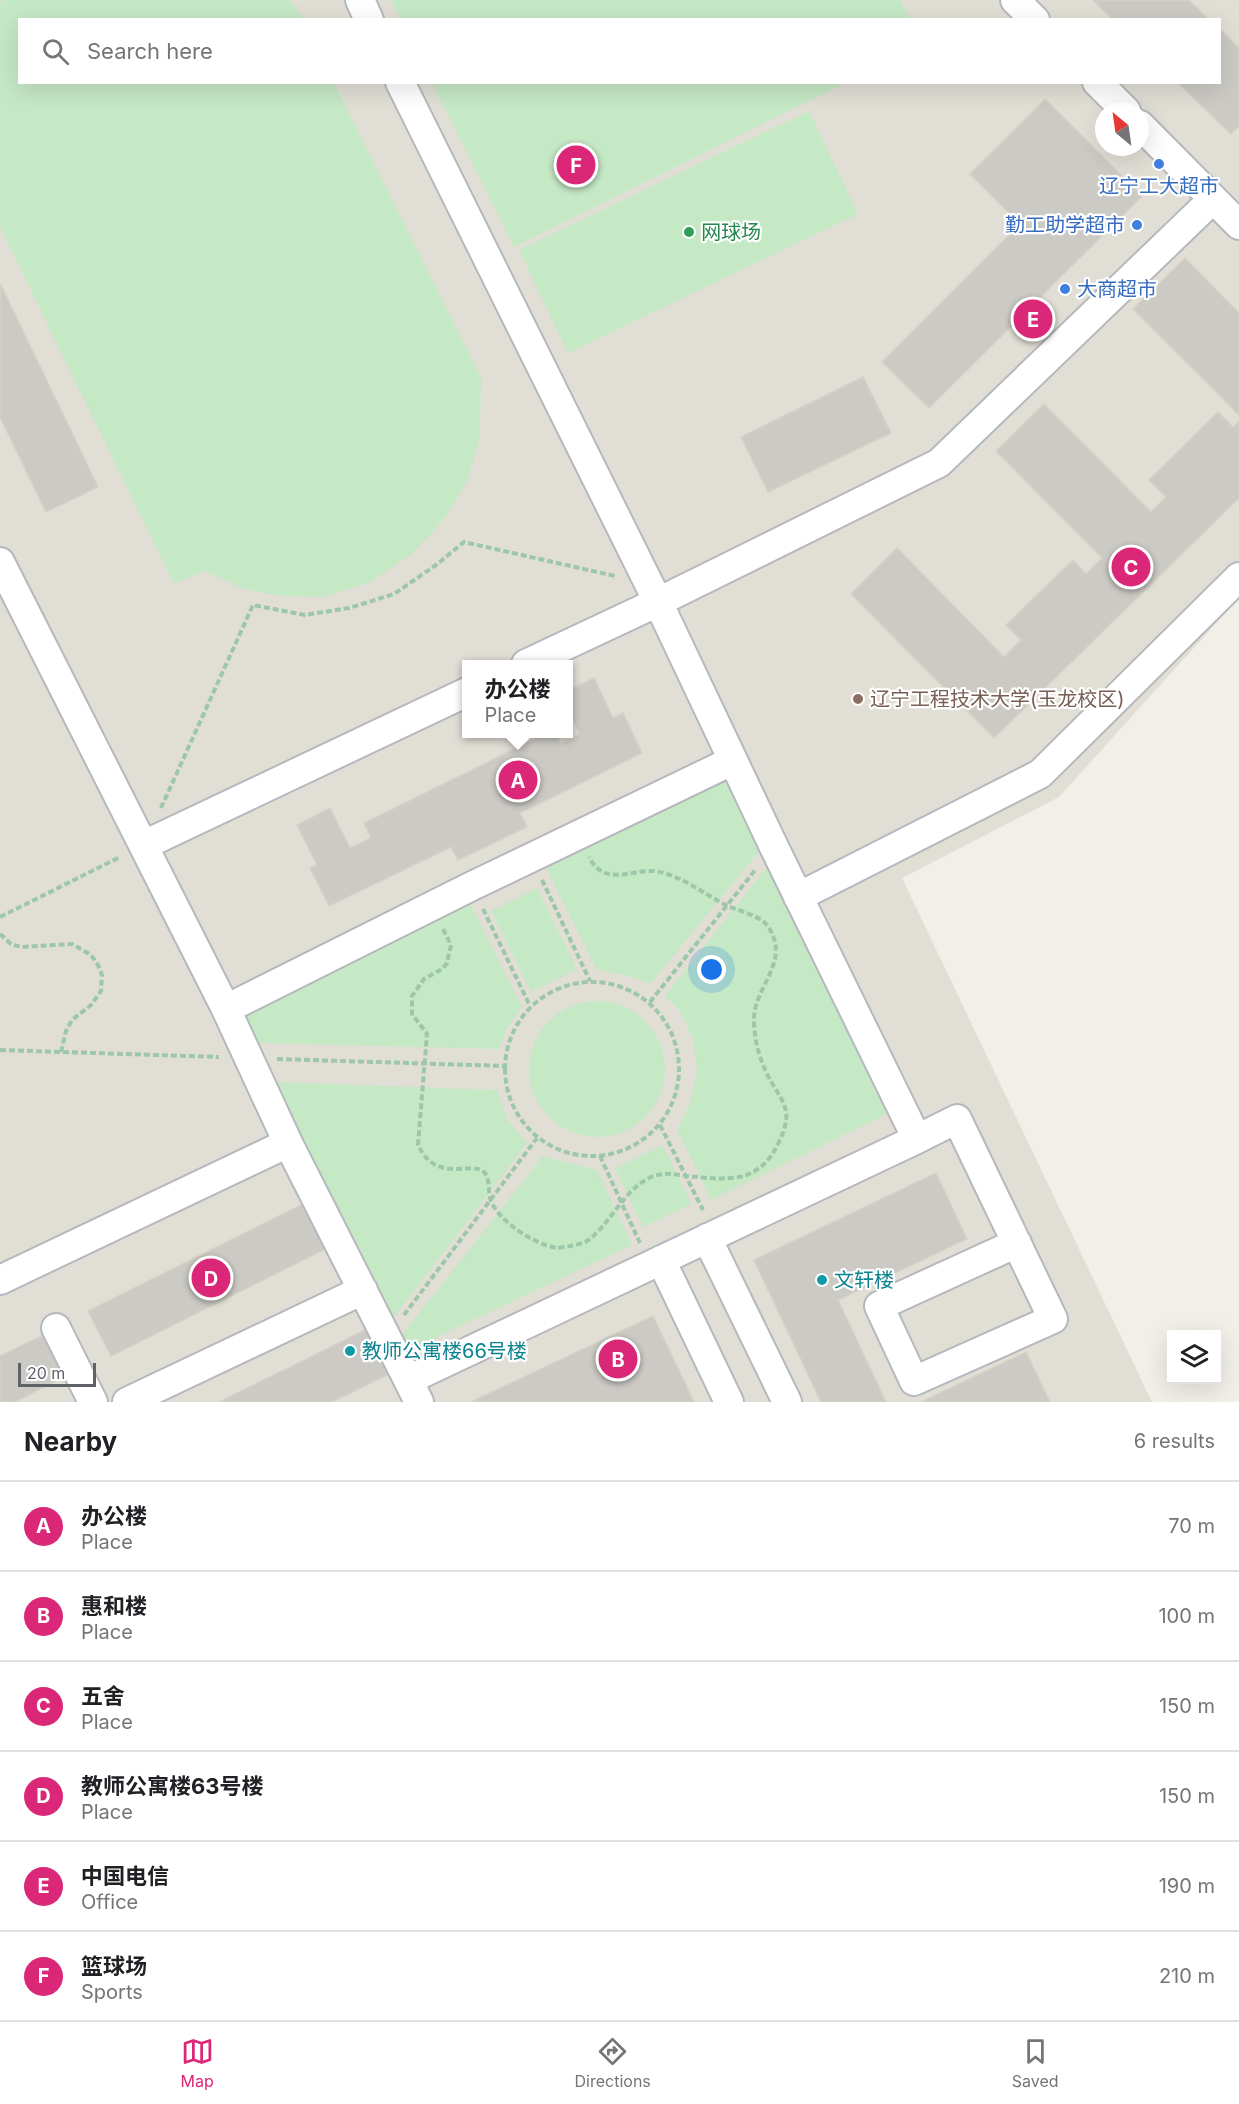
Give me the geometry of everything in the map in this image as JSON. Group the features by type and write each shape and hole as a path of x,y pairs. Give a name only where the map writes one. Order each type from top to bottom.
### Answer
{"street":[{"path":"360,0 368,18"},
{"path":"1015,0 1033,18"},
{"path":"401,84 654,593 732,761 917,1139"},
{"path":"1099,84 1117,102"},
{"path":"1149,134 1239,225"},
{"path":"533,660 654,593 939,463 1213,199"},
{"path":"0,562 226,1009 288,1143 414,1391 656,1263 957,1119 1017,1243 1053,1319 914,1381 879,1306 1017,1243"},
{"path":"798,897 1040,774 1239,577"},
{"path":"144,845 462,694"},
{"path":"226,1009 472,886 732,761"},
{"path":"0,1280 288,1143"},
{"path":"711,1236 787,1402"},
{"path":"656,1263 729,1402"},
{"path":"127,1402 363,1290"},
{"path":"56,1328 93,1402"}],"path":[{"path":"0,917 144,845 253,604 304,615 349,608 394,594 464,542 654,593"},
{"path":"432,906 451,945 451,951 442,969 424,979 412,996 412,1014 427,1034 418,1145 424,1154 440,1168 482,1170 487,1177 491,1200 502,1218 520,1233 557,1248 585,1243 640,1184 653,1176 670,1174 729,1180 749,1175 765,1164 775,1151 781,1139 787,1112 784,1100 759,1056 754,1036 754,1009 776,958 776,943 772,932 765,923 727,905 695,886 656,872 640,871 622,874 604,872 594,866 579,835"},
{"path":"650,1002 774,847"},
{"path":"531,858 590,981"},
{"path":"472,886 530,1006"},
{"path":"0,934 16,946 72,944 91,955 98,965 102,975 101,991 91,1005 72,1020 66,1031 61,1052"},
{"path":"581,981 590,981 612,983 640,994 650,1002 662,1015 676,1042 681,1071 674,1101 660,1125 639,1143 614,1154 600,1156 586,1156 559,1150 537,1138 518,1115 507,1089 505,1066 512,1035 530,1006 552,991 581,981"},
{"path":"660,1125 686,1176 711,1236"},
{"path":"387,1338 537,1138"},
{"path":"600,1156 621,1203 656,1263"}],"shaded area":[{"name":"辽宁工程技术大学(玉龙校区)","path":"0,0 1239,0 1239,598 1059,797 902,878 1152,1402 0,1402"}],"green space":[{"path":"2,0 289,0 297,8 302,18 18,18 18,84 334,84 481,377 480,437 467,481 445,518 412,554 370,582 325,597 282,596 247,590 204,571 174,584 0,227 0,4"},
{"path":"391,0 900,0 909,18 400,18"},
{"path":"432,84 843,84 514,247"},
{"name":"网球场","path":"809,111 858,214 568,353 519,250"},
{"path":"725,780 760,850 650,984 626,975 597,970 546,868"},
{"path":"767,867 887,1114 711,1200 677,1129 690,1104 697,1070 693,1039 679,1009 664,997"},
{"path":"537,888 577,969 531,992 491,911"},
{"path":"470,903 522,1007 507,1028 499,1049 255,1043 242,1017"},
{"path":"597,1001 623,1006 645,1021 660,1043 665,1069 660,1095 645,1117 623,1132 597,1137 571,1132 549,1117 534,1095 529,1069 534,1043 549,1021 571,1006"},
{"path":"275,1082 497,1090 507,1119 527,1143 391,1321"},
{"path":"663,1145 691,1204 643,1227 615,1168"},
{"path":"543,1156 597,1170 632,1245 409,1350 402,1335"}],"building":[{"path":"1093,0 1189,0 1207,18 1111,18"},
{"path":"1221,30 1239,48 1239,126 1231,134 1179,84 1221,84"},
{"path":"1045,99 1095,149 1095,156 1102,156 1142,196 929,408 882,362 1020,224 970,174"},
{"path":"1185,258 1239,313 1239,415 1133,309"},
{"path":"0,283 98,487 46,512 0,417"},
{"path":"863,377 891,433 768,492 741,437"},
{"path":"1044,404 1151,512 1166,497 1149,480 1218,412 1233,427 1239,421 1239,498 994,738 851,594 897,548 1004,657 1021,640 1006,625 1073,560 1086,574 1102,558 996,451"},
{"path":"594,678 613,718 623,713 642,753 520,813 527,827 458,860 451,847 329,906 310,868 317,865 297,825 330,808 350,848 371,838 364,823 537,738 558,738 561,743 573,738 580,734 573,720 573,688"},
{"name":"文轩楼","path":"936,1173 967,1239 838,1300 886,1402 821,1402 754,1260"},
{"path":"311,1200 333,1245 111,1356 88,1311"},
{"path":"653,1316 694,1402 471,1402"},
{"name":"教师公寓楼66号楼","path":"367,1329 389,1374 332,1402 219,1402"},
{"path":"54,1330 75,1371 15,1402 0,1402 0,1356"},
{"path":"1026,1352 1050,1402 921,1402"}],"place":[{"name":"辽宁工大超市","path":"1159,164"},
{"name":"篮球场","path":"576,165"},
{"name":"勤工助学超市","path":"1137,225"},
{"name":"网球场","path":"689,232"},
{"name":"大商超市","path":"1065,289"},
{"name":"中国电信","path":"1033,319"},
{"name":"五舍","path":"1131,567"},
{"name":"辽宁工程技术大学(玉龙校区)","path":"858,699"},
{"name":"办公楼","path":"518,780"},
{"name":"教师公寓楼63号楼","path":"211,1278"},
{"name":"文轩楼","path":"822,1280"},
{"name":"教师公寓楼66号楼","path":"350,1351"},
{"name":"惠和楼","path":"618,1359"}]}
